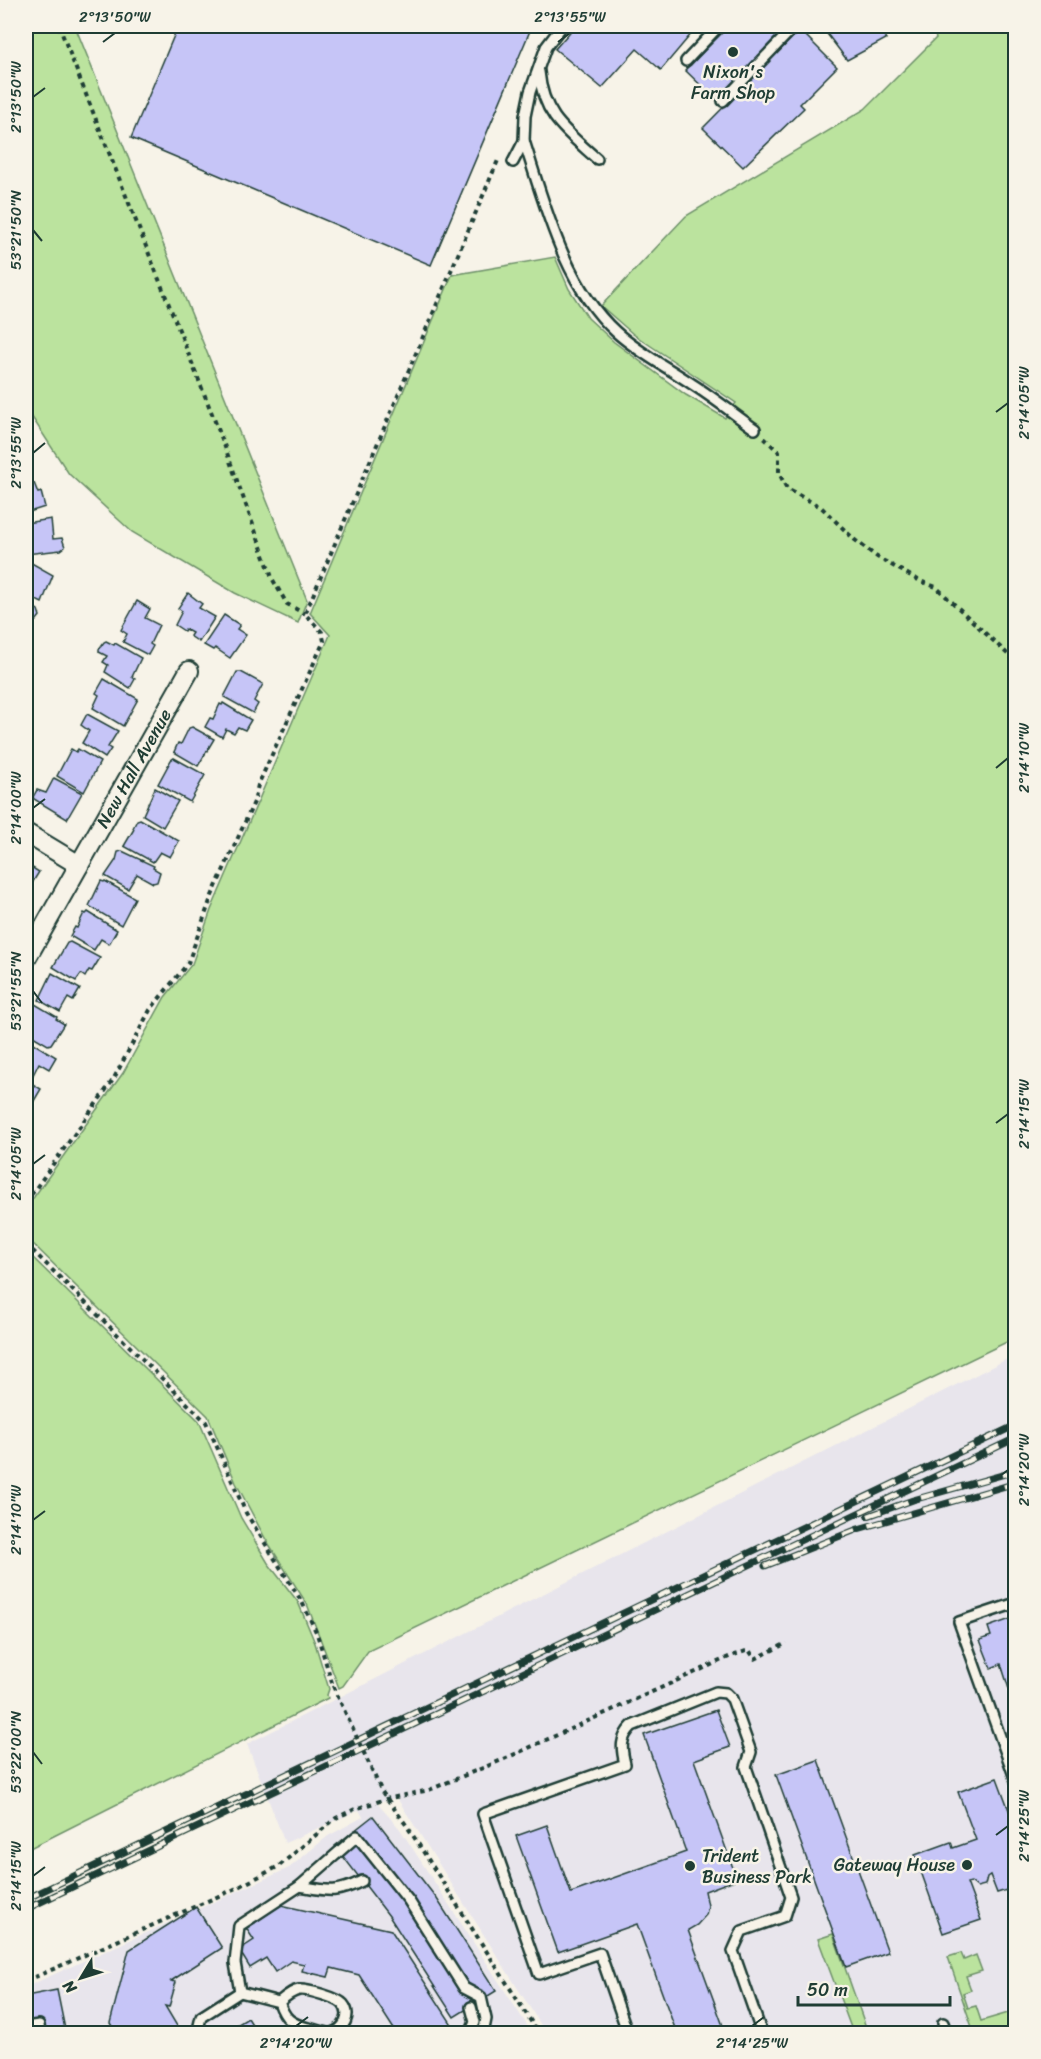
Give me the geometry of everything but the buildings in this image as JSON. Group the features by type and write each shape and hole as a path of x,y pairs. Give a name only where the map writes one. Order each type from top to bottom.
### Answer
{"street":[{"name":"New Hall Avenue","path":"26,959 189,671"},
{"path":"26,833 79,865"}],"lane":[{"path":"562,26 546,47 538,69 525,116 524,141 552,223 574,278 593,307 616,332 640,351 692,384 755,429"},
{"path":"686,62 719,26"},
{"path":"723,101 795,26"},
{"path":"538,69 540,89 551,115 597,159"},
{"path":"513,162 524,141"},
{"path":"1016,1603 959,1622 1016,1781"},
{"path":"628,2034 600,1953 539,1974 483,1814 625,1764 621,1742 632,1726 716,1692 726,1694 732,1699 751,1752 746,1767 791,1897 785,1916 742,1931 733,1952 762,2034"},
{"path":"240,1992 235,1963 239,1926 300,1886 357,1836 409,1901 464,1988 481,1997 486,2019 483,2034"},
{"path":"300,1886 329,1892 345,1890 362,1881"},
{"path":"300,1990 337,1999 345,2005 346,2021 340,2029 330,2033 293,2024 283,2013 279,2002 288,1994 300,1990"},
{"path":"198,2034 201,2017 240,1992 279,2002"},
{"path":"470,2034 475,2022 471,2007"},
{"path":"944,2023 947,2034"},
{"path":"26,2027 39,2025 40,2034"}],"path":[{"path":"26,1202 113,1080 150,1010 188,963 212,898 254,802 258,785 324,641 322,632 305,614 287,604 273,580 222,440 94,109 59,26"},
{"path":"305,614 499,156"},
{"path":"755,429 779,452 779,473 787,489 821,507 855,540 877,557 920,581 936,587 1016,662"},
{"path":"26,1244 206,1422 246,1513 303,1602 317,1634 333,1686 382,1792 539,2034"},
{"path":"26,1981 237,1888 286,1861 336,1818 355,1809 386,1799 429,1790 502,1760 731,1656 749,1650 755,1659 787,1643"}],"shaded area":[{"path":"1015,1355 1015,2033 546,2033 397,1798 376,1802 400,1829 532,2033 26,2033 26,1987 289,1868 328,1836 363,1817 359,1810 285,1843 247,1744"}],"green space":[{"path":"26,26 75,26 307,600 298,623 235,593 132,532 69,474 26,408"},
{"path":"930,26 1015,26 1015,1338 368,1651 343,1686 339,1688 307,1604 265,1538 236,1483 208,1416 26,1237 26,1208 123,1073 165,997 192,964 211,910 330,635 310,613 452,275 555,257 569,289 588,318 614,342 686,395 725,418 736,403 633,334 601,306 686,216 865,109 936,38"},
{"path":"26,1251 199,1421 241,1518 268,1563 298,1602 315,1643 329,1689 328,1698 26,1850"},
{"path":"833,1934 868,2033 853,2033 818,1939"},
{"path":"961,1953 964,1960 976,1955 982,1971 966,1976 971,1990 963,1993 968,2008 976,2006 981,2021 1015,2011 1015,2026 1008,2033 974,2033 948,1957"}],"railway":[{"path":"26,1899 1016,1425"},
{"path":"26,1909 1016,1438"},
{"path":"868,1516 913,1500 1016,1471"},
{"path":"765,1566 858,1529 1016,1483"}],"place":[{"name":"Nixon's Farm Shop","path":"733,52"},
{"name":"Gateway House","path":"967,1865"},
{"name":"Trident Business Park","path":"690,1866"}]}
